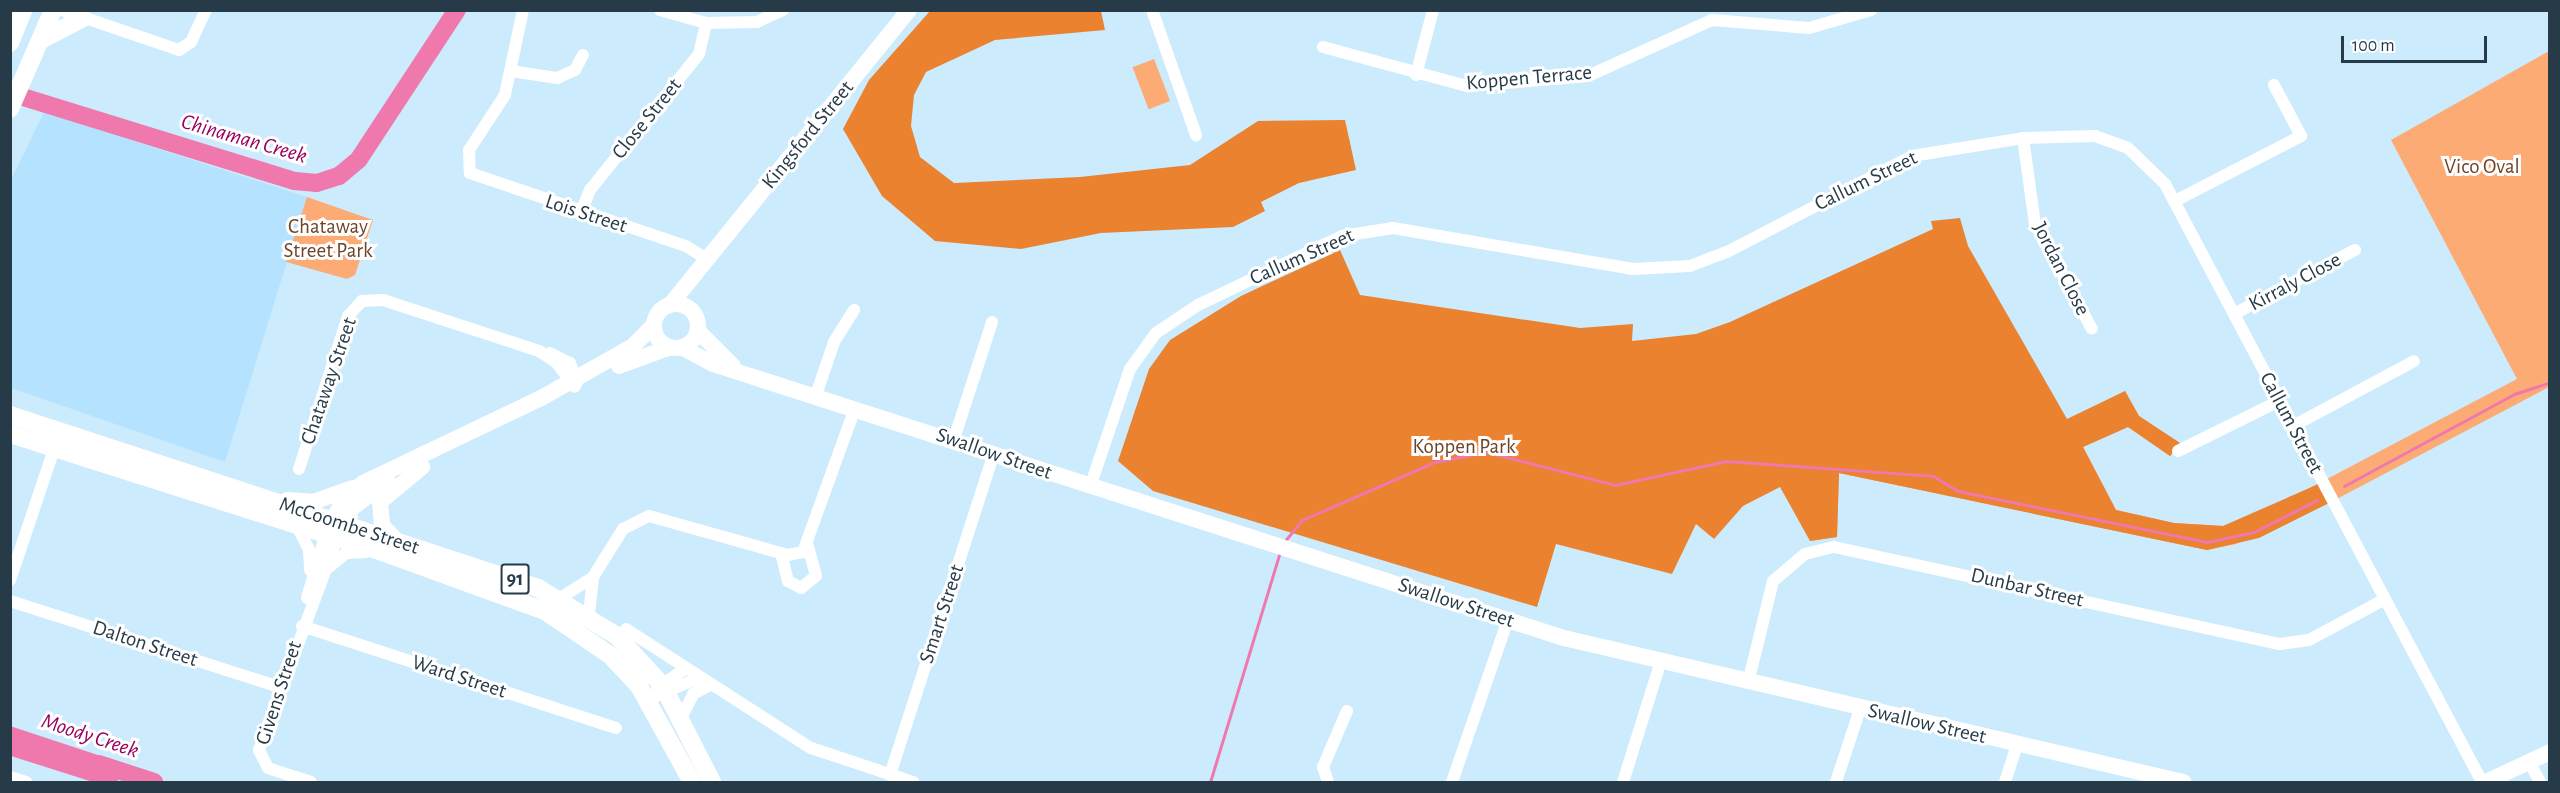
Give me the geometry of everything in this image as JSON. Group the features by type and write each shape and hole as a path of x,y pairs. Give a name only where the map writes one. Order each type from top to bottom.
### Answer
{"main road":[{"path":"10,43 23,10"},
{"path":"12,107 53,10"},
{"path":"41,40 83,18"},
{"name":"McCoombe Street","path":"10,415 228,488 334,530 560,598 589,614 634,652 663,688"},
{"name":"McCoombe Street","path":"10,434 297,526 334,530"},
{"name":"McCoombe Street","path":"392,547 545,611 610,656 649,699"},
{"name":"91","path":"663,688 681,718 712,783"},
{"name":"91","path":"649,699 692,783"}],"street":[{"path":"62,10 172,49 185,48 206,10"},
{"path":"523,10 511,71 556,78 575,70 584,55"},
{"path":"660,10 706,23 757,22 783,10"},
{"name":"Kingsford Street","path":"670,305 909,10"},
{"path":"1152,10 1196,135"},
{"path":"1416,75 1433,10"},
{"name":"Koppen Terrace","path":"1323,47 1416,75 1467,86 1575,78 1601,72 1712,20 1809,28 1871,10"},
{"name":"Close Street","path":"581,212 590,190 699,54 706,23"},
{"name":"Lois Street","path":"511,71 505,95 469,150 466,166 481,180 686,246 708,260"},
{"path":"2175,201 2301,136 2274,85"},
{"name":"Callum Street","path":"1090,487 1130,369 1156,333 1198,305 1342,236 1393,228 1632,269 1690,266 1726,252 1912,156 2023,138 2075,134 2112,141 2148,164 2175,201 2484,783"},
{"name":"Jordan Close","path":"2023,138 2036,224 2092,329"},
{"name":"Kirraly Close","path":"2234,314 2355,250"},
{"name":"Kingsford Street","path":"697,323 692,290 708,260"},
{"name":"Chataway Street","path":"299,469 348,316 362,301 383,300 539,351 556,362 574,381"},
{"path":"228,488 306,503 363,483 402,469 574,381 637,343 653,326 658,312 670,305 684,305 697,323 676,348 574,381"},
{"path":"816,396 834,342 854,310"},
{"path":"954,439 993,322"},
{"name":"Swallow Street","path":"697,323 721,357 744,372"},
{"path":"653,326 657,339 676,348"},
{"name":"Swallow Street","path":"676,348 713,364 954,439 1090,487 1508,619 1660,664 2183,783"},
{"path":"2293,426 2414,361"},
{"path":"2178,451 2279,400"},
{"path":"781,553 788,580 801,588 816,576 808,547 855,408"},
{"path":"392,547 382,525 380,502 451,444"},
{"path":"10,580 54,449"},
{"name":"Smart Street","path":"890,775 994,453"},
{"path":"334,530 358,502 402,469"},
{"path":"334,530 344,498 363,483"},
{"path":"560,598 593,577 623,529 649,516 781,553 796,554 808,547"},
{"name":"Givens Street","path":"297,526 310,556 302,626"},
{"name":"Givens Street","path":"308,589 334,530"},
{"name":"Givens Street","path":"311,783 261,761 259,750 302,626 323,574 334,530"},
{"name":"Givens Street","path":"323,574 346,553 392,547"},
{"name":"Dunbar Street","path":"1748,683 1773,581 1805,554 1834,547 2280,644 2309,640 2385,600"},
{"path":"589,614 593,577"},
{"name":"Dalton Street","path":"10,601 280,687"},
{"path":"1452,783 1508,619"},
{"name":"Ward Street","path":"302,626 616,728"},
{"path":"626,629 811,748 913,783"},
{"path":"1623,783 1660,664"},
{"path":"649,699 686,669"},
{"path":"663,688 699,678"},
{"path":"681,718 693,694 710,685"},
{"path":"1836,783 1860,709"},
{"path":"1328,783 1323,767 1347,711"},
{"path":"2005,783 2017,746"},
{"path":"2484,783 2534,772 2550,752"},
{"path":"2509,783 2550,762"},
{"path":"10,777 26,783"}],"shaded area":[{"path":"44,112 307,197 225,462 11,388 10,182"},
{"path":"10,726 125,764 117,782 93,782 11,756"}],"green space":[{"path":"930,11 1101,11 1105,30 995,40 926,72 914,95 911,126 920,157 954,183 1080,177 1190,165 1258,121 1345,120 1356,170 1299,183 1261,202 1265,211 1233,227 1101,233 1021,249 935,241 882,196 843,129 869,80"},
{"name":"Vico Oval","path":"2549,51 2549,387 2333,501 2236,544 2207,550 1839,473 1837,537 1810,541 1783,460 2054,432 2125,391 2139,416 2180,443 2170,456 2128,427 2083,447 2116,510 2174,523 2223,526 2264,512 2517,379 2391,140"},
{"path":"1154,59 1170,101 1149,109 1133,67"},
{"name":"Chataway Street Park","path":"307,197 373,220 355,275 347,279 286,262"},
{"name":"Koppen Park","path":"1960,218 1968,246 2067,419 2125,391 2139,416 2180,443 2170,456 2128,427 2083,447 2116,510 2174,523 2223,526 2323,482 2333,501 2259,538 2207,550 1839,473 1837,537 1810,541 1780,487 1743,506 1714,539 1696,524 1672,574 1556,544 1537,607 1153,491 1118,461 1149,369 1170,340 1241,296 1340,250 1360,295 1580,328 1633,324 1632,341 1696,334 1730,322 1933,229 1931,221"}],"waterway":[{"name":"Chinaman Creek","path":"10,93 295,181 317,183 339,176 359,159 457,10"},
{"path":"2344,486 2514,394 2550,382"},
{"path":"1284,542 1302,520 1435,462 1486,452 1615,485 1726,461 1933,476 1958,491 2207,542 2254,532 2317,500"},
{"path":"1210,782 1280,551"},
{"name":"Moody Creek","path":"99,764 154,782"}]}
